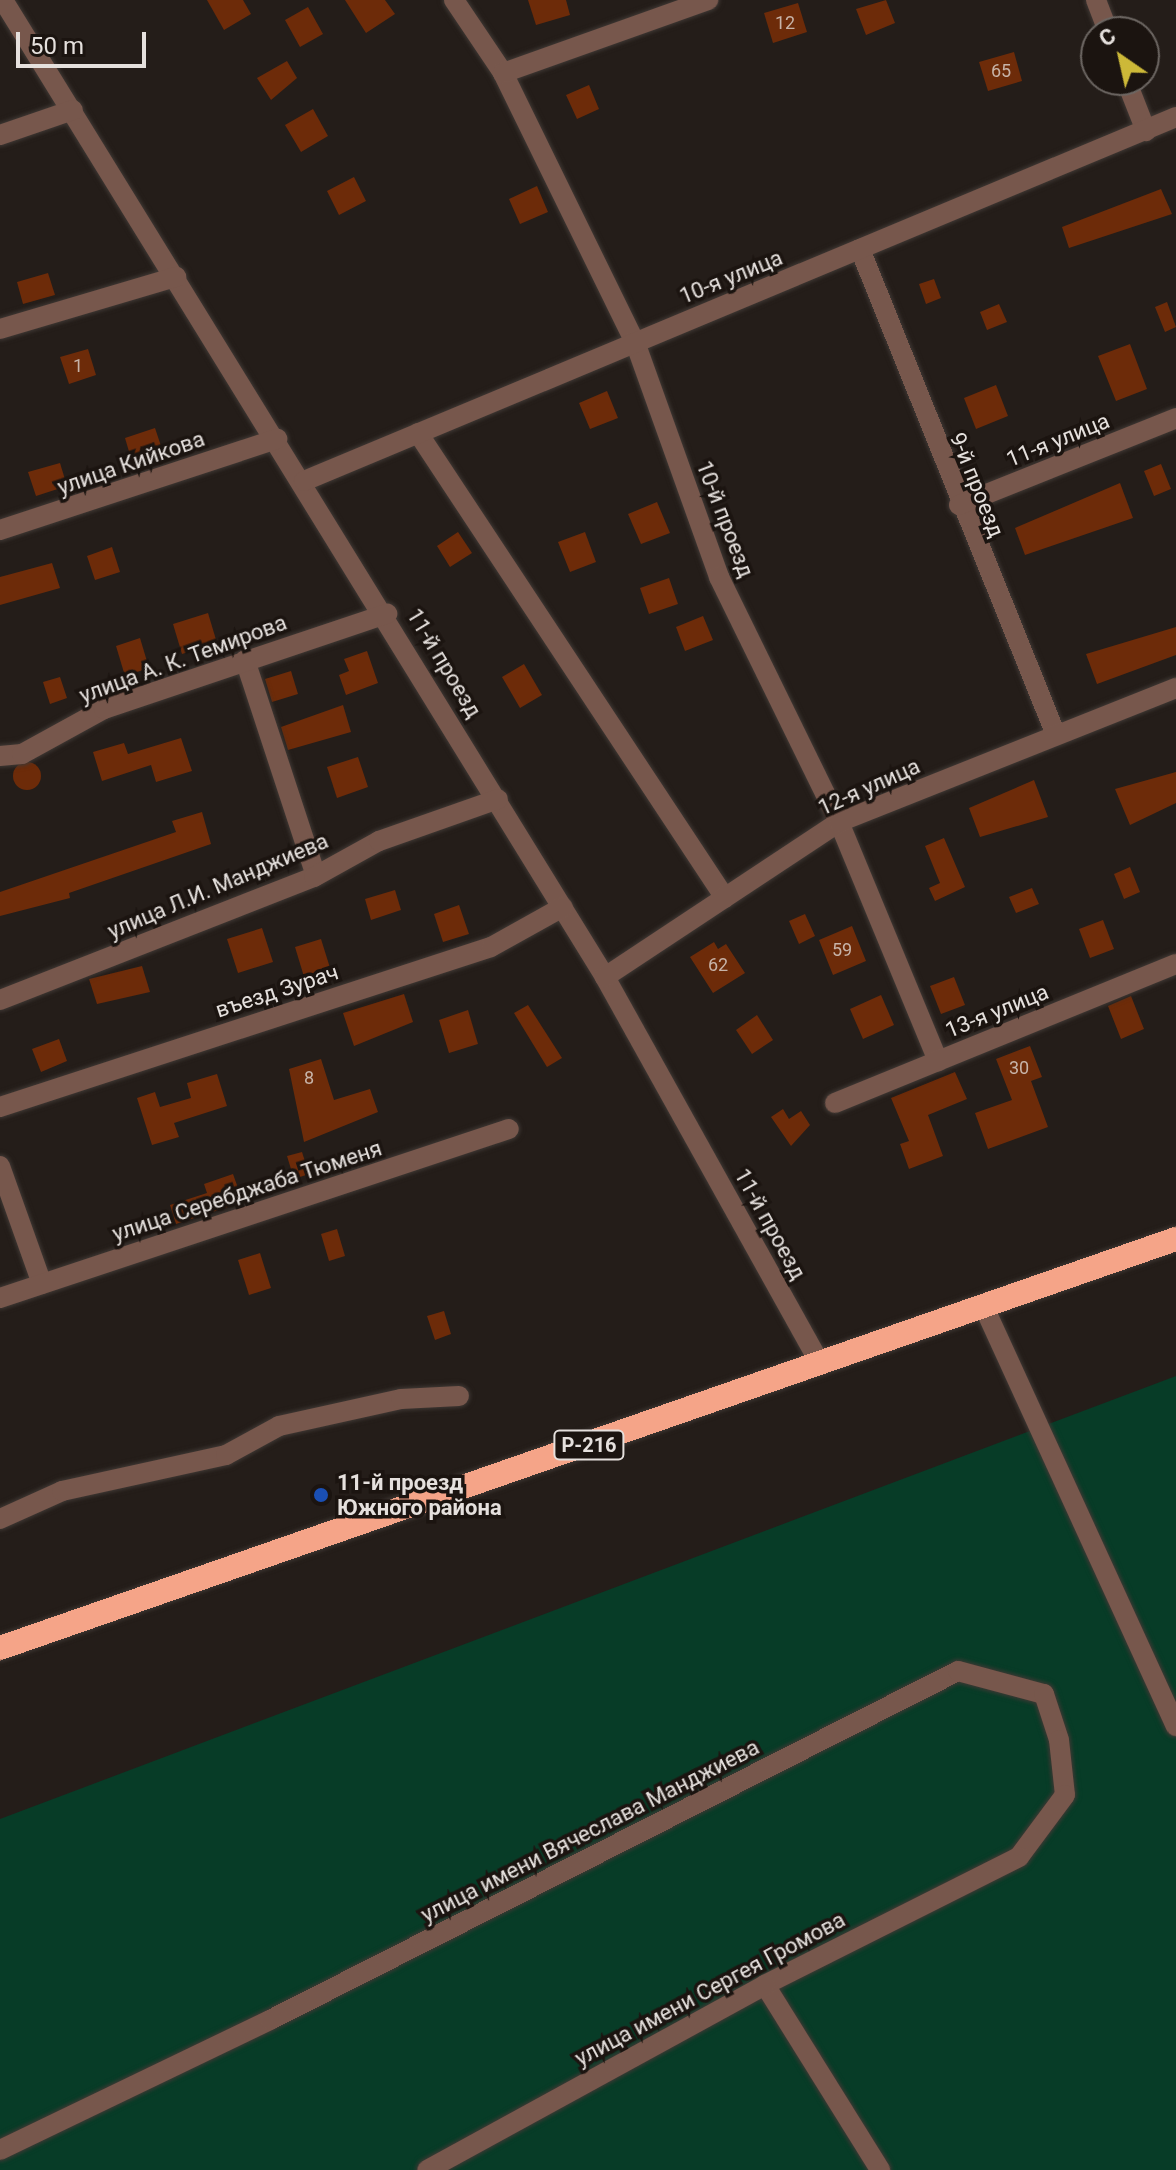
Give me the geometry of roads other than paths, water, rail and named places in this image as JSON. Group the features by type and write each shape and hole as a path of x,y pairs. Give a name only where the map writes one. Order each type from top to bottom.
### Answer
{"highway":[{"name":"Р-216","path":"0,1648 1176,1239"}],"street":[{"name":"11-й проезд","path":"3,0 387,614 605,977 820,1364"},
{"name":"10-й проезд","path":"454,0 503,73 635,342 719,577 839,822 938,1061"},
{"path":"503,73 708,0"},
{"path":"1132,96 1146,131"},
{"path":"0,135 73,110"},
{"name":"10-я улица","path":"304,481 1176,117"},
{"name":"9-й проезд","path":"860,249 959,505 1056,735"},
{"path":"0,329 176,277"},
{"name":"11-я улица","path":"959,505 1176,418"},
{"path":"418,433 725,898"},
{"name":"улица Кийкова","path":"0,530 277,439"},
{"name":"улица А. К. Темирова","path":"0,756 22,754 104,709 387,614"},
{"path":"245,660 316,876"},
{"name":"12-я улица","path":"605,977 839,822 1176,688"},
{"name":"улица Л.И. Манджиева","path":"0,1000 316,876 379,841 498,799"},
{"name":"въезд Зурач","path":"0,1107 491,947 563,907"},
{"name":"13-я улица","path":"835,1103 1176,964"},
{"name":"улица Серебджаба Тюменя","path":"0,1298 509,1129"},
{"path":"0,1166 42,1284"},
{"path":"984,1307 1176,1726"},
{"path":"0,1519 62,1491 226,1455 279,1426 401,1399 459,1396"},
{"name":"улица имени Вячеслава Манджиева","path":"0,2150 285,2013 958,1671 1044,1694 1059,1740 1065,1795 1019,1857"},
{"name":"улица имени Сергея Громова","path":"427,2170 765,1985 1019,1857"},
{"path":"765,1985 880,2170"}],"place":[{"name":"11-й проезд Южного района","path":"321,1495"}]}
